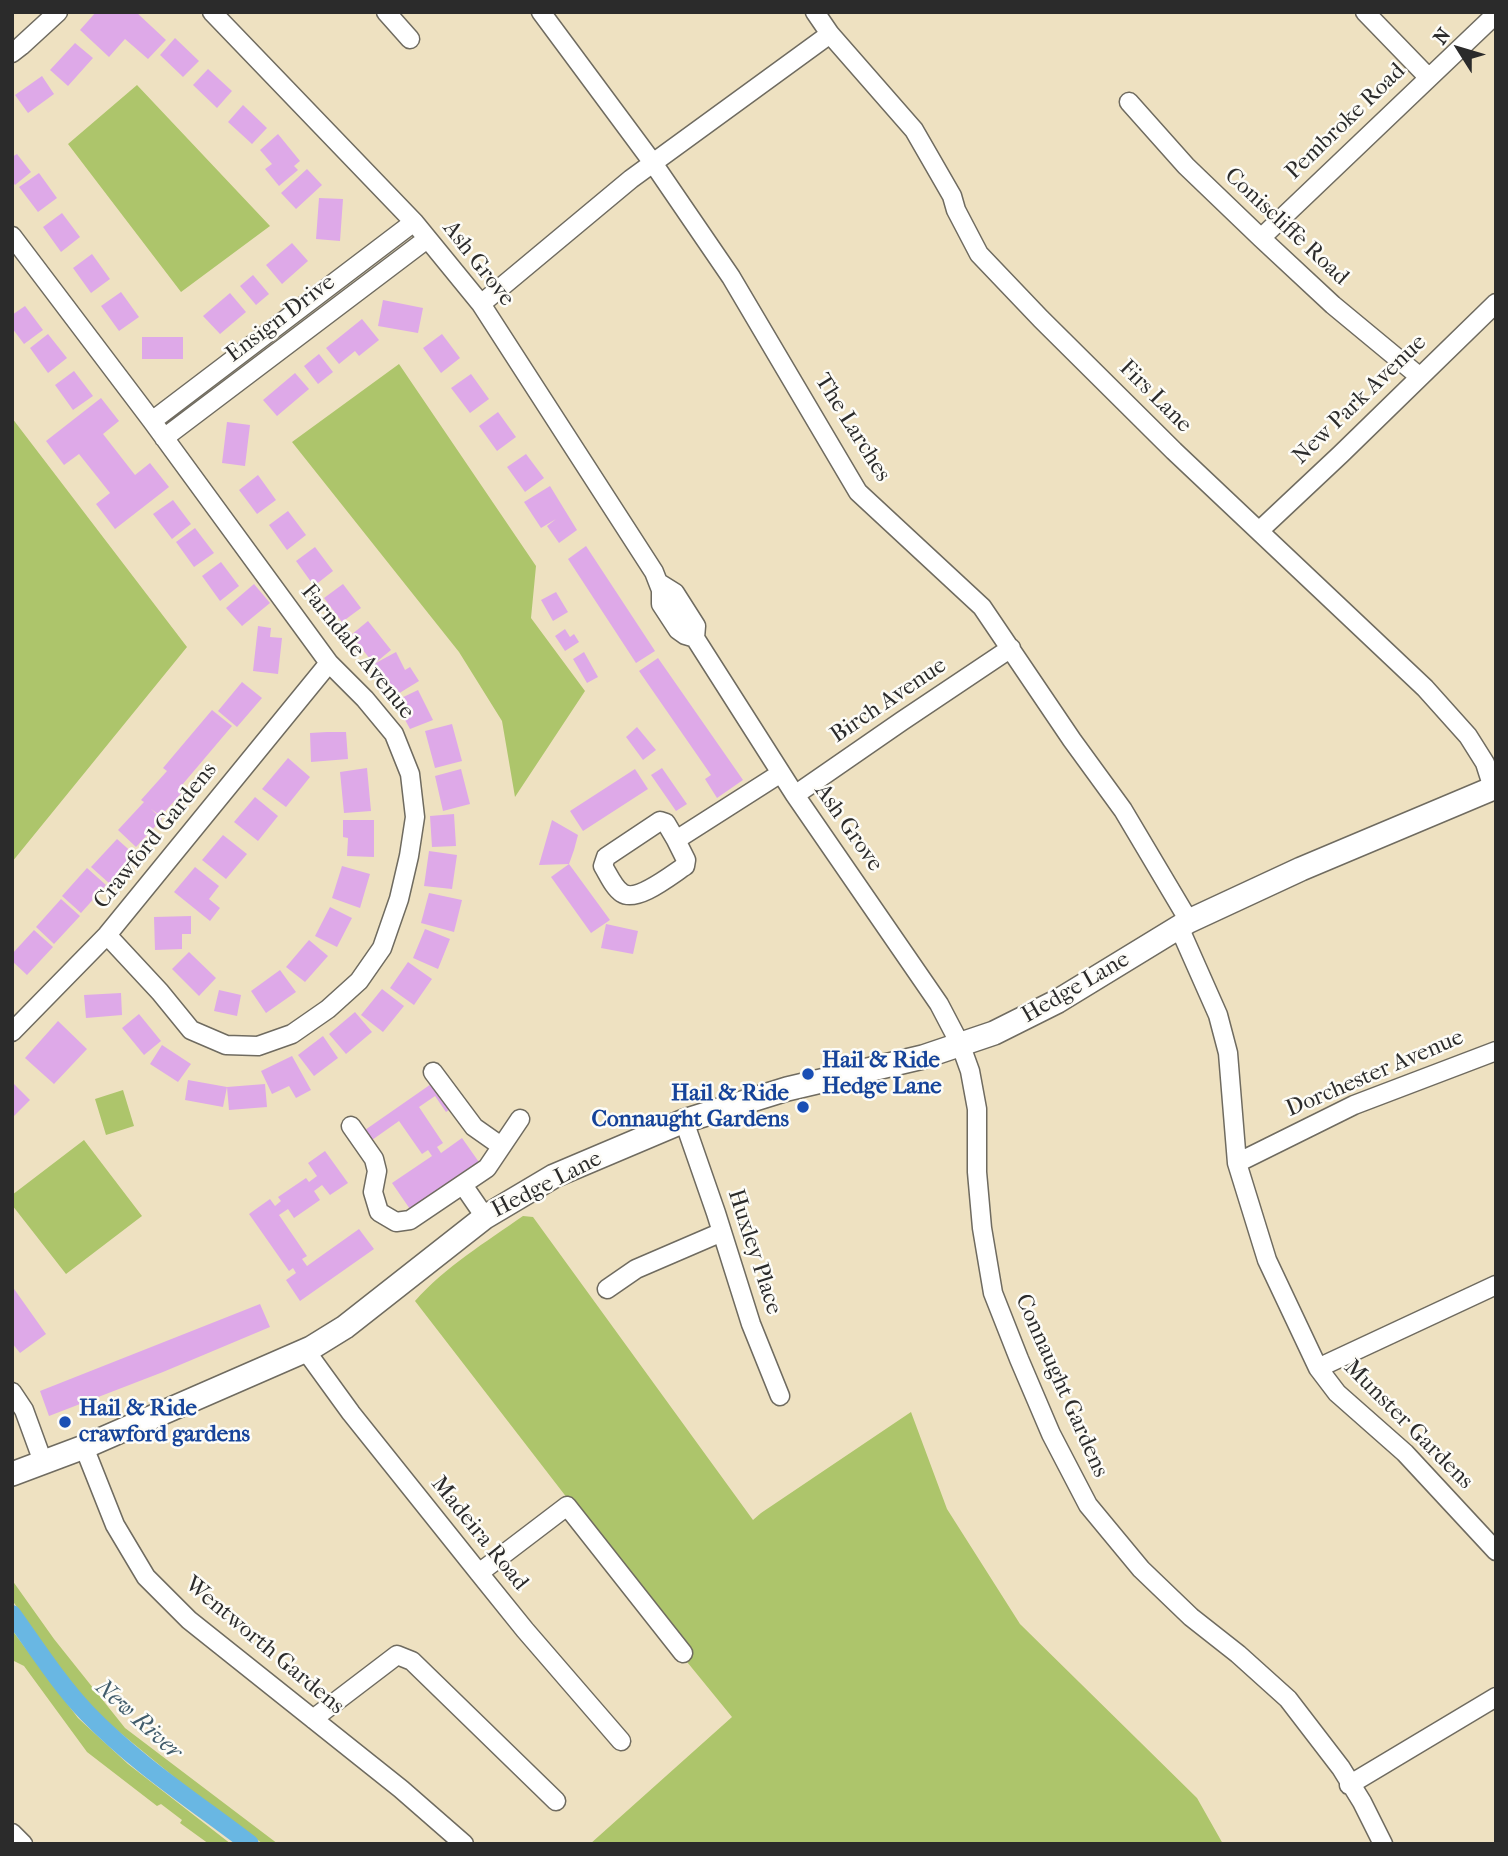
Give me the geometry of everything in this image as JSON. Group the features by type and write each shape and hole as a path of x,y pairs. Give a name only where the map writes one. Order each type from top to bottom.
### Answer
{"main road":[{"name":"Hedge Lane","path":"12,1475 84,1447 306,1351 345,1327 485,1217 554,1176 684,1121 786,1089 923,1057 994,1033 1058,1001 1184,924 1301,869 1494,788"}],"street":[{"path":"12,53 58,12"},
{"path":"386,12 410,39"},
{"name":"The Larches","path":"541,12 653,163 730,277 858,492 982,607 1011,648 1072,740 1123,810 1184,924"},
{"name":"Firs Lane","path":"816,12 830,34 914,130 952,196 956,210 979,254 1164,441 1425,688 1468,736 1485,763 1494,788"},
{"path":"1365,12 1428,77"},
{"name":"Ash Grove","path":"216,14 414,222 481,304 659,583 675,593 695,626 695,638 795,795 939,1004 961,1045"},
{"name":"Pembroke Road","path":"1261,237 1496,14"},
{"path":"481,304 569,229 653,163 830,34"},
{"name":"Coniscliffe Road","path":"1129,102 1186,166 1261,237 1333,305 1420,377"},
{"name":"Ensign Drive","path":"152,421 414,222"},
{"name":"Farndale Avenue","path":"12,236 152,421 329,663 365,699 394,734 411,774 415,817 409,856 399,899 382,948 359,981 328,1009 292,1034 258,1046 226,1045 191,1030 107,935"},
{"name":"Ensign Drive","path":"164,438 427,239"},
{"name":"New Park Avenue","path":"1259,531 1496,303"},
{"name":"Birch Avenue","path":"795,795 1011,648"},
{"name":"Crawford Gardens","path":"12,1032 107,935 329,663"},
{"path":"676,840 781,773"},
{"path":"660,821 666,823 676,840 686,860 685,866 641,894 629,897 620,892 603,866 606,857 613,851 660,821"},
{"name":"Munster Gardens","path":"1184,924 1218,1015 1228,1053 1237,1163 1267,1260 1318,1368 1337,1393 1405,1454 1496,1551"},
{"name":"Connaught Gardens","path":"961,1045 970,1071 977,1110 977,1172 982,1228 993,1293 1051,1434 1088,1505 1141,1569 1191,1617 1288,1699 1340,1768 1362,1802 1383,1844"},
{"name":"Dorchester Avenue","path":"1237,1163 1354,1105 1496,1051"},
{"path":"433,1072 474,1126 501,1146"},
{"path":"351,1126 374,1159 377,1171 373,1192 379,1212 396,1222 410,1220 487,1168 520,1119"},
{"name":"Huxley Place","path":"684,1121 751,1324 780,1396"},
{"path":"463,1185 485,1217"},
{"path":"607,1289 636,1269 722,1232"},
{"path":"1318,1368 1496,1285"},
{"name":"Madeira Road","path":"306,1351 351,1413 525,1630 621,1741"},
{"path":"12,1392 24,1410 43,1462"},
{"name":"Wentworth Gardens","path":"84,1447 115,1525 146,1577 189,1620 464,1844"},
{"path":"479,1573 567,1506 682,1653"},
{"path":"313,1719 397,1655 412,1661 556,1801"},
{"path":"1349,1785 1496,1696"},
{"path":"12,1833 23,1844"}],"green space":[{"path":"137,85 270,226 181,292 68,144"},
{"path":"399,364 536,566 531,618 585,691 515,797 502,721 459,652 292,442"},
{"path":"12,418 187,647 12,862"},
{"path":"123,1090 134,1126 106,1135 95,1099"},
{"path":"84,1140 142,1216 66,1274 12,1205 12,1195"},
{"path":"523,1216 533,1217 753,1520 911,1412 947,1509 1020,1624 1197,1798 1223,1844 590,1844 732,1717 683,1657 686,1652 415,1301 453,1266"},
{"path":"12,1580 54,1639 125,1728 278,1844 263,1844 179,1781 96,1713 74,1689 12,1600"},
{"path":"12,1630 78,1718 128,1764 231,1844 209,1844 180,1823 182,1820 161,1804 157,1806 87,1752 24,1666 12,1660"}],"building":[{"path":"96,12 136,12 166,40 148,59 125,39 109,57 80,30"},
{"path":"175,38 199,61 183,77 160,55"},
{"path":"75,43 93,58 68,86 50,70"},
{"path":"208,69 232,91 217,108 193,85"},
{"path":"42,76 54,94 28,113 15,95"},
{"path":"243,105 267,128 252,144 228,122"},
{"path":"278,134 300,161 294,166 298,170 279,186 265,169 272,164 260,150"},
{"path":"17,154 31,172 15,185 12,181 12,157"},
{"path":"307,169 322,185 296,209 281,193"},
{"path":"39,173 57,198 38,212 19,187"},
{"path":"319,198 343,199 340,241 316,239"},
{"path":"62,213 80,237 61,252 43,227"},
{"path":"292,243 308,261 282,284 266,265"},
{"path":"92,254 110,279 91,293 73,268"},
{"path":"253,275 269,294 256,305 240,286"},
{"path":"121,292 139,317 119,331 101,306"},
{"path":"230,293 246,312 220,334 203,316"},
{"path":"383,300 423,308 418,333 378,326"},
{"path":"25,306 43,330 24,344 12,328 12,315"},
{"path":"362,319 379,340 359,356 355,351 339,364 326,348"},
{"path":"48,334 67,358 48,373 30,348"},
{"path":"442,334 460,358 441,373 423,348"},
{"path":"142,337 183,337 183,359 142,359"},
{"path":"319,354 333,372 318,384 304,366"},
{"path":"74,371 93,396 73,410 55,385"},
{"path":"295,373 309,389 277,416 263,400"},
{"path":"471,374 489,399 470,413 451,388"},
{"path":"101,398 119,421 103,434 135,475 150,463 169,487 115,529 96,504 110,493 79,454 64,465 46,441"},
{"path":"498,412 516,437 497,451 479,426"},
{"path":"227,422 250,425 245,466 222,463"},
{"path":"526,454 544,478 525,492 507,467"},
{"path":"258,475 276,500 257,514 239,490"},
{"path":"550,486 577,530 559,543 547,526 556,519 541,528 524,502"},
{"path":"173,500 191,524 172,539 153,514"},
{"path":"288,511 306,535 287,550 269,525"},
{"path":"195,528 214,553 194,567 176,542"},
{"path":"586,546 655,651 636,663 568,559"},
{"path":"315,547 333,571 314,586 296,561"},
{"path":"221,562 239,586 220,601 202,576"},
{"path":"254,584 270,603 242,626 226,608"},
{"path":"343,584 361,608 342,622 324,598"},
{"path":"556,592 568,612 553,621 541,600"},
{"path":"368,621 391,650 374,664 351,635"},
{"path":"258,626 271,628 270,637 282,638 278,674 253,671"},
{"path":"565,629 570,637 574,634 579,642 565,651 555,636"},
{"path":"396,652 405,670 410,667 419,681 393,697 374,664"},
{"path":"584,652 598,677 587,683 573,659"},
{"path":"658,658 743,780 717,798 705,779 711,775 639,671"},
{"path":"242,682 262,698 237,727 218,711"},
{"path":"418,690 433,720 410,729 395,701"},
{"path":"212,710 232,726 182,785 186,788 161,816 151,809 162,819 136,847 118,830 144,802 141,800 167,771 163,768"},
{"path":"452,724 462,761 435,768 425,731"},
{"path":"637,727 656,750 643,760 626,737"},
{"path":"346,732 348,759 311,762 310,733"},
{"path":"288,758 310,777 286,807 262,789"},
{"path":"367,768 371,811 344,813 340,772"},
{"path":"662,768 687,804 676,811 651,775"},
{"path":"461,769 470,804 443,811 435,776"},
{"path":"635,769 648,789 583,831 570,811"},
{"path":"255,797 278,816 258,841 234,822"},
{"path":"454,814 456,846 432,847 430,816"},
{"path":"343,820 374,820 374,857 347,856 348,838 343,837"},
{"path":"552,820 578,835 569,864 539,865"},
{"path":"223,835 247,854 226,879 202,860"},
{"path":"117,839 135,855 110,884 91,867"},
{"path":"429,851 457,855 452,889 424,886"},
{"path":"569,864 610,920 591,933 551,877"},
{"path":"342,866 370,874 360,908 332,898"},
{"path":"195,867 219,886 209,899 220,908 210,921 174,892"},
{"path":"87,868 106,885 81,913 62,896"},
{"path":"429,893 462,900 454,932 421,923"},
{"path":"61,899 80,916 54,944 36,927"},
{"path":"330,907 352,918 337,947 315,936"},
{"path":"191,916 191,934 182,934 182,949 155,950 154,917"},
{"path":"606,924 638,931 633,954 601,948"},
{"path":"425,929 450,939 438,969 413,958"},
{"path":"34,930 53,947 27,975 12,961 12,954"},
{"path":"309,940 328,956 305,982 286,967"},
{"path":"189,952 216,978 199,996 172,969"},
{"path":"408,962 432,979 414,1005 390,988"},
{"path":"280,970 296,992 266,1013 251,991"},
{"path":"382,989 404,1006 383,1032 361,1015"},
{"path":"219,990 241,995 237,1016 214,1011"},
{"path":"121,993 122,1015 86,1018 84,995"},
{"path":"355,1012 372,1032 346,1054 329,1034"},
{"path":"139,1014 161,1041 144,1055 122,1028"},
{"path":"58,1021 87,1049 54,1084 25,1058"},
{"path":"323,1036 338,1058 314,1076 298,1055"},
{"path":"162,1045 191,1064 178,1082 150,1064"},
{"path":"292,1056 311,1090 296,1098 289,1086 272,1094 261,1071"},
{"path":"188,1080 227,1087 223,1107 185,1100"},
{"path":"12,1082 30,1100 12,1118"},
{"path":"434,1082 452,1108 446,1112 435,1096 419,1107 443,1143 437,1147 441,1153 462,1138 481,1165 412,1212 392,1183 432,1156 428,1150 422,1154 399,1121 372,1140 365,1130"},
{"path":"265,1084 267,1107 229,1110 227,1087"},
{"path":"325,1151 348,1183 330,1195 322,1185 314,1191 320,1200 294,1218 288,1209 279,1215 307,1256 302,1259 307,1266 359,1229 374,1249 300,1301 286,1280 296,1273 293,1268 289,1271 249,1214 270,1199 275,1206 281,1201 278,1197 306,1178 309,1182 317,1176 308,1163"},
{"path":"12,1286 46,1334 20,1353 12,1343"},
{"path":"260,1304 270,1327 49,1416 40,1391"}],"waterway":[{"name":"New River","path":"12,1614 48,1665 87,1713 145,1765 250,1844"}],"place":[{"name":"Hail & Ride Hedge Lane","path":"808,1074"},
{"name":"Hail & Ride Connaught Gardens","path":"803,1107"},
{"name":"Hail & Ride crawford gardens","path":"65,1422"}]}
